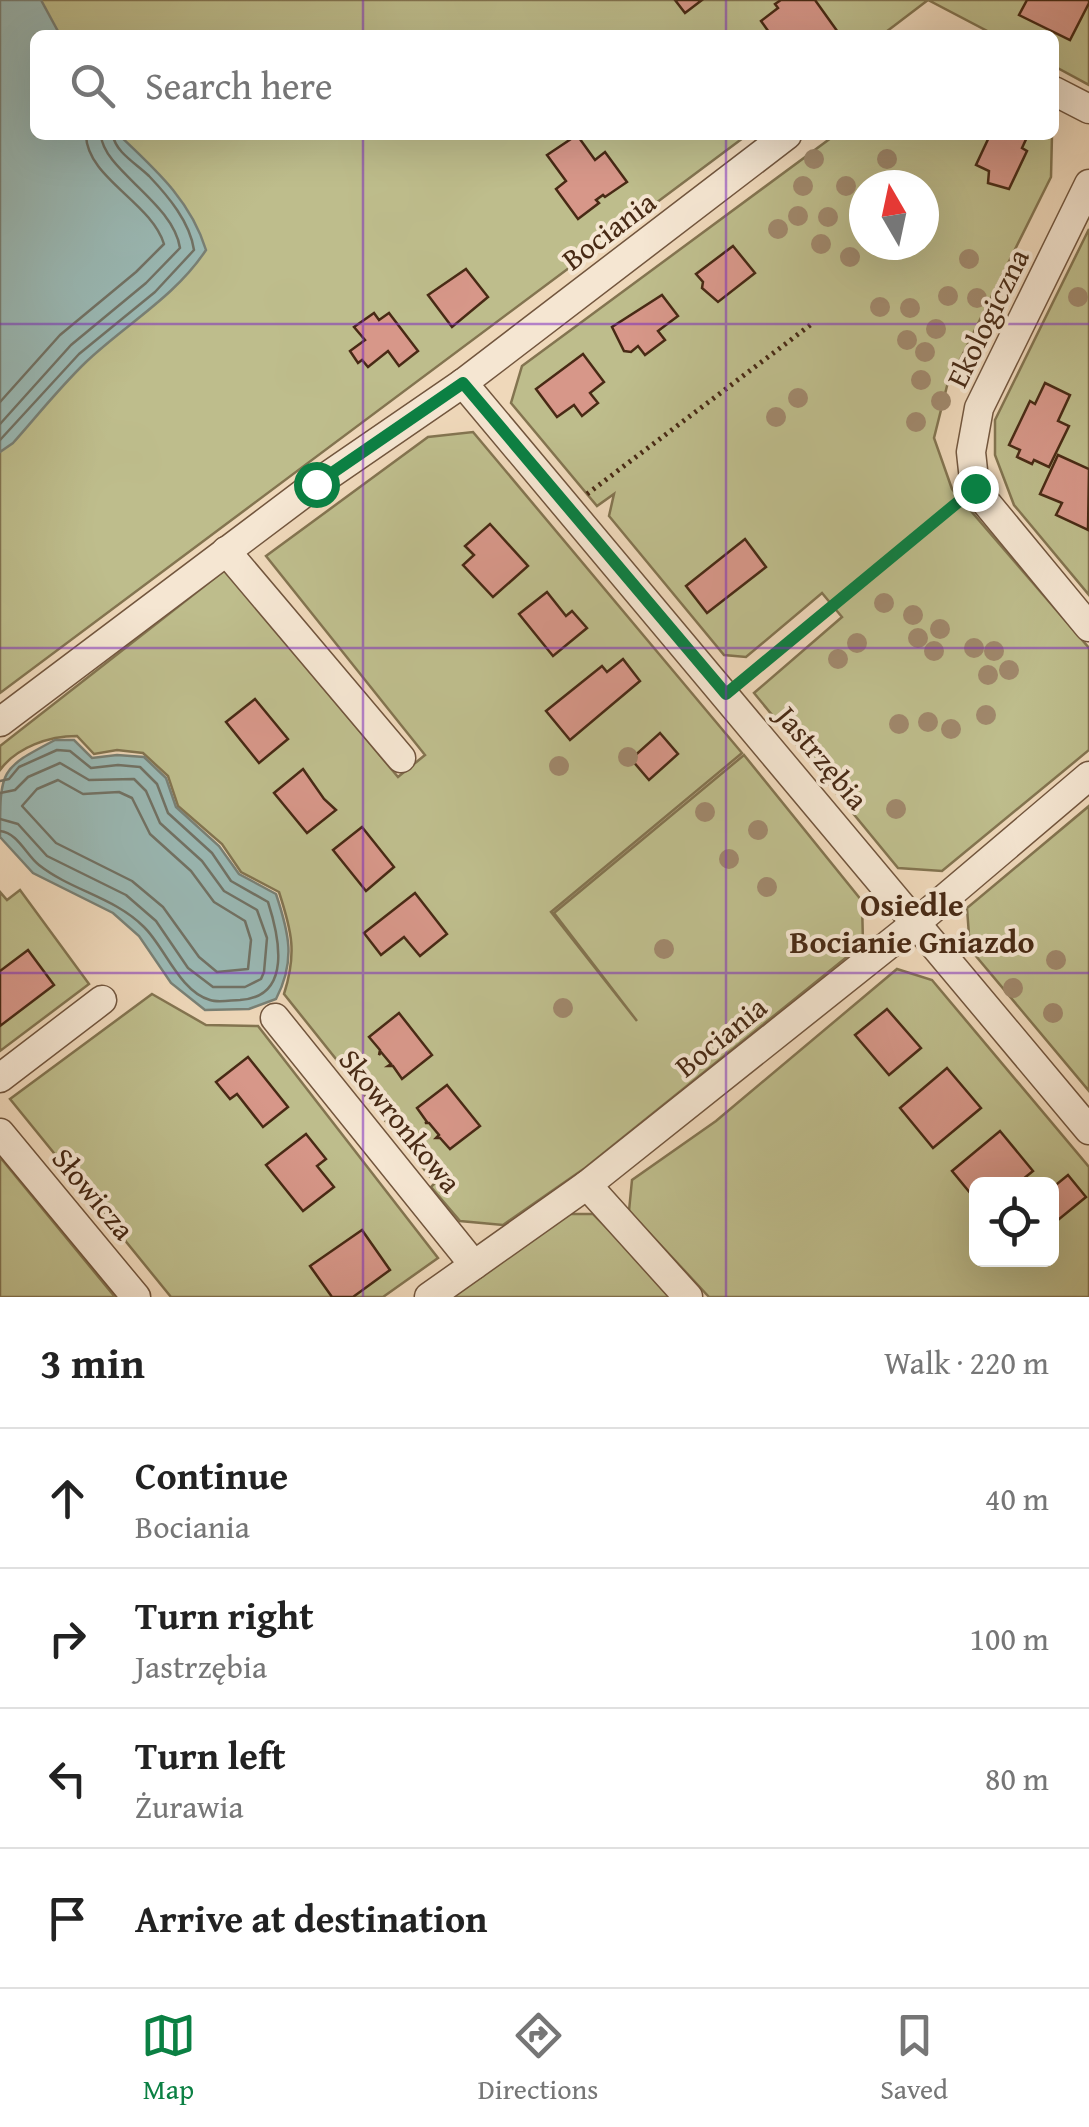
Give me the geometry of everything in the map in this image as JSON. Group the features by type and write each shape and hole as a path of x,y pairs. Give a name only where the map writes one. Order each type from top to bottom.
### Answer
{"street":[{"path":"1059,94 1089,110"},
{"name":"Bociania","path":"0,722 316,484 463,383 779,140"},
{"name":"Ekologiczna","path":"975,488 972,452 979,408 1089,184"},
{"name":"Jastrzębia","path":"463,383 1089,1130"},
{"path":"975,488 1089,627"},
{"path":"226,551 400,758"},
{"name":"Bociania","path":"429,1297 587,1186 917,922 1089,776"},
{"path":"0,1078 102,1000"},
{"name":"Skowronkowa","path":"274,1018 474,1265"},
{"name":"Słowicza","path":"0,1133 136,1297"},
{"path":"587,1186 688,1297"}],"path":[{"path":"569,508 813,323"},
{"path":"726,694 975,488"}],"shaded area":[{"path":"0,0 928,0 889,30 30,30 30,140 740,140 0,693"},
{"path":"928,0 1089,0 1089,85 1059,69 1059,30 985,30"},
{"path":"828,140 1052,140 1051,177 947,386 934,438 952,489 1089,648 1089,750 942,871 898,868 754,693 842,617 822,593 746,657 724,655 609,516 614,494 597,506 511,403 522,366"},
{"path":"1089,229 1089,595 1014,505 995,455 995,420"},
{"path":"473,432 742,753 551,912 637,1021 554,913 744,755 862,901 863,944 585,1168 503,1225 460,1221 431,1187 435,1183 284,994 291,966 291,943 279,892 241,872 222,844 178,806 168,776 143,753 117,750 94,754 77,736 66,737 24,749 0,770 0,746 225,570 398,777 425,755 266,556 428,437"},
{"path":"1089,806 1089,1091 970,949 967,908"},
{"path":"20,890 89,984 0,1051 0,892 7,900"},
{"path":"897,969 932,980 1089,1167 1089,1297 709,1297 629,1211 632,1180 716,1121"},
{"path":"152,994 206,1025 258,1026 438,1258 383,1297 171,1297 10,1099"},
{"path":"0,1157 115,1297 0,1297"},
{"path":"564,1214 593,1214 676,1297 450,1297"}],"water":[{"path":"0,0 41,0 57,30 30,30 30,140 124,140 182,201 206,250 180,282 86,362 13,443 0,452"},
{"path":"55,740 74,740 92,758 144,757 166,778 176,807 219,846 239,874 276,894 288,959 276,999 249,1009 205,1010 171,983 139,936 113,913 33,873 0,837 1,797 7,774 23,758"}],"building":[{"path":"675,0 702,0 685,13"},
{"path":"781,0 815,0 836,30 767,30 761,21 778,8 775,4"},
{"path":"1027,0 1089,0 1070,40 1059,35 1059,30 1050,30 1019,15"},
{"path":"570,140 581,140 595,160 605,152 627,182 596,200 599,203 578,219 556,189 566,181 547,155"},
{"path":"988,140 1026,140 1022,148 1027,151 1009,189 988,183 989,171 976,165"},
{"path":"733,246 755,273 718,302 702,288 703,282 696,274"},
{"path":"466,269 488,297 452,327 428,295"},
{"path":"662,295 678,316 658,331 665,340 645,355 638,346 631,352 624,351 612,327"},
{"path":"374,313 379,320 389,313 418,351 399,366 388,351 368,367 362,360 358,363 350,351 365,340 354,327"},
{"path":"583,354 604,382 590,393 598,403 582,416 574,405 557,417 536,389"},
{"path":"1045,383 1070,395 1058,421 1069,426 1049,467 1017,457 1020,450 1009,445 1030,401 1035,404"},
{"path":"1058,455 1089,469 1088,530 1056,515 1062,503 1040,494"},
{"path":"490,524 528,566 493,597 463,565 474,555 465,546"},
{"path":"745,539 766,567 707,613 686,586"},
{"path":"547,592 566,616 572,611 587,628 553,656 519,614"},
{"path":"623,659 640,681 570,740 546,711 602,666 607,672"},
{"path":"255,699 288,739 259,763 226,722"},
{"path":"660,733 678,754 649,780 631,759"},
{"path":"303,769 336,810 307,833 274,793"},
{"path":"362,827 394,867 366,891 333,850"},
{"path":"415,893 447,934 420,956 404,937 381,955 364,933"},
{"path":"28,950 54,985 0,1026 0,971"},
{"path":"887,1009 921,1048 889,1075 855,1035"},
{"path":"399,1013 432,1055 402,1079 393,1066 388,1066 391,1064 381,1052 379,1055 380,1050 369,1037"},
{"path":"248,1057 288,1107 263,1127 237,1094 230,1099 216,1082"},
{"path":"947,1068 981,1108 933,1148 900,1108"},
{"path":"447,1085 480,1126 450,1149 436,1138 439,1135 425,1123 417,1108"},
{"path":"1000,1131 1033,1171 1026,1177 969,1177 969,1192 952,1171"},
{"path":"306,1134 326,1159 317,1166 334,1187 303,1211 266,1165"},
{"path":"1068,1175 1086,1197 1059,1219 1059,1182"},
{"path":"362,1230 390,1270 353,1297 332,1297 310,1266"}],"district":[{"name":"Osiedle Bocianie Gniazdo","path":"912,924"}],"route":[{"path":"316,484 463,383 726,694 975,488"}]}
